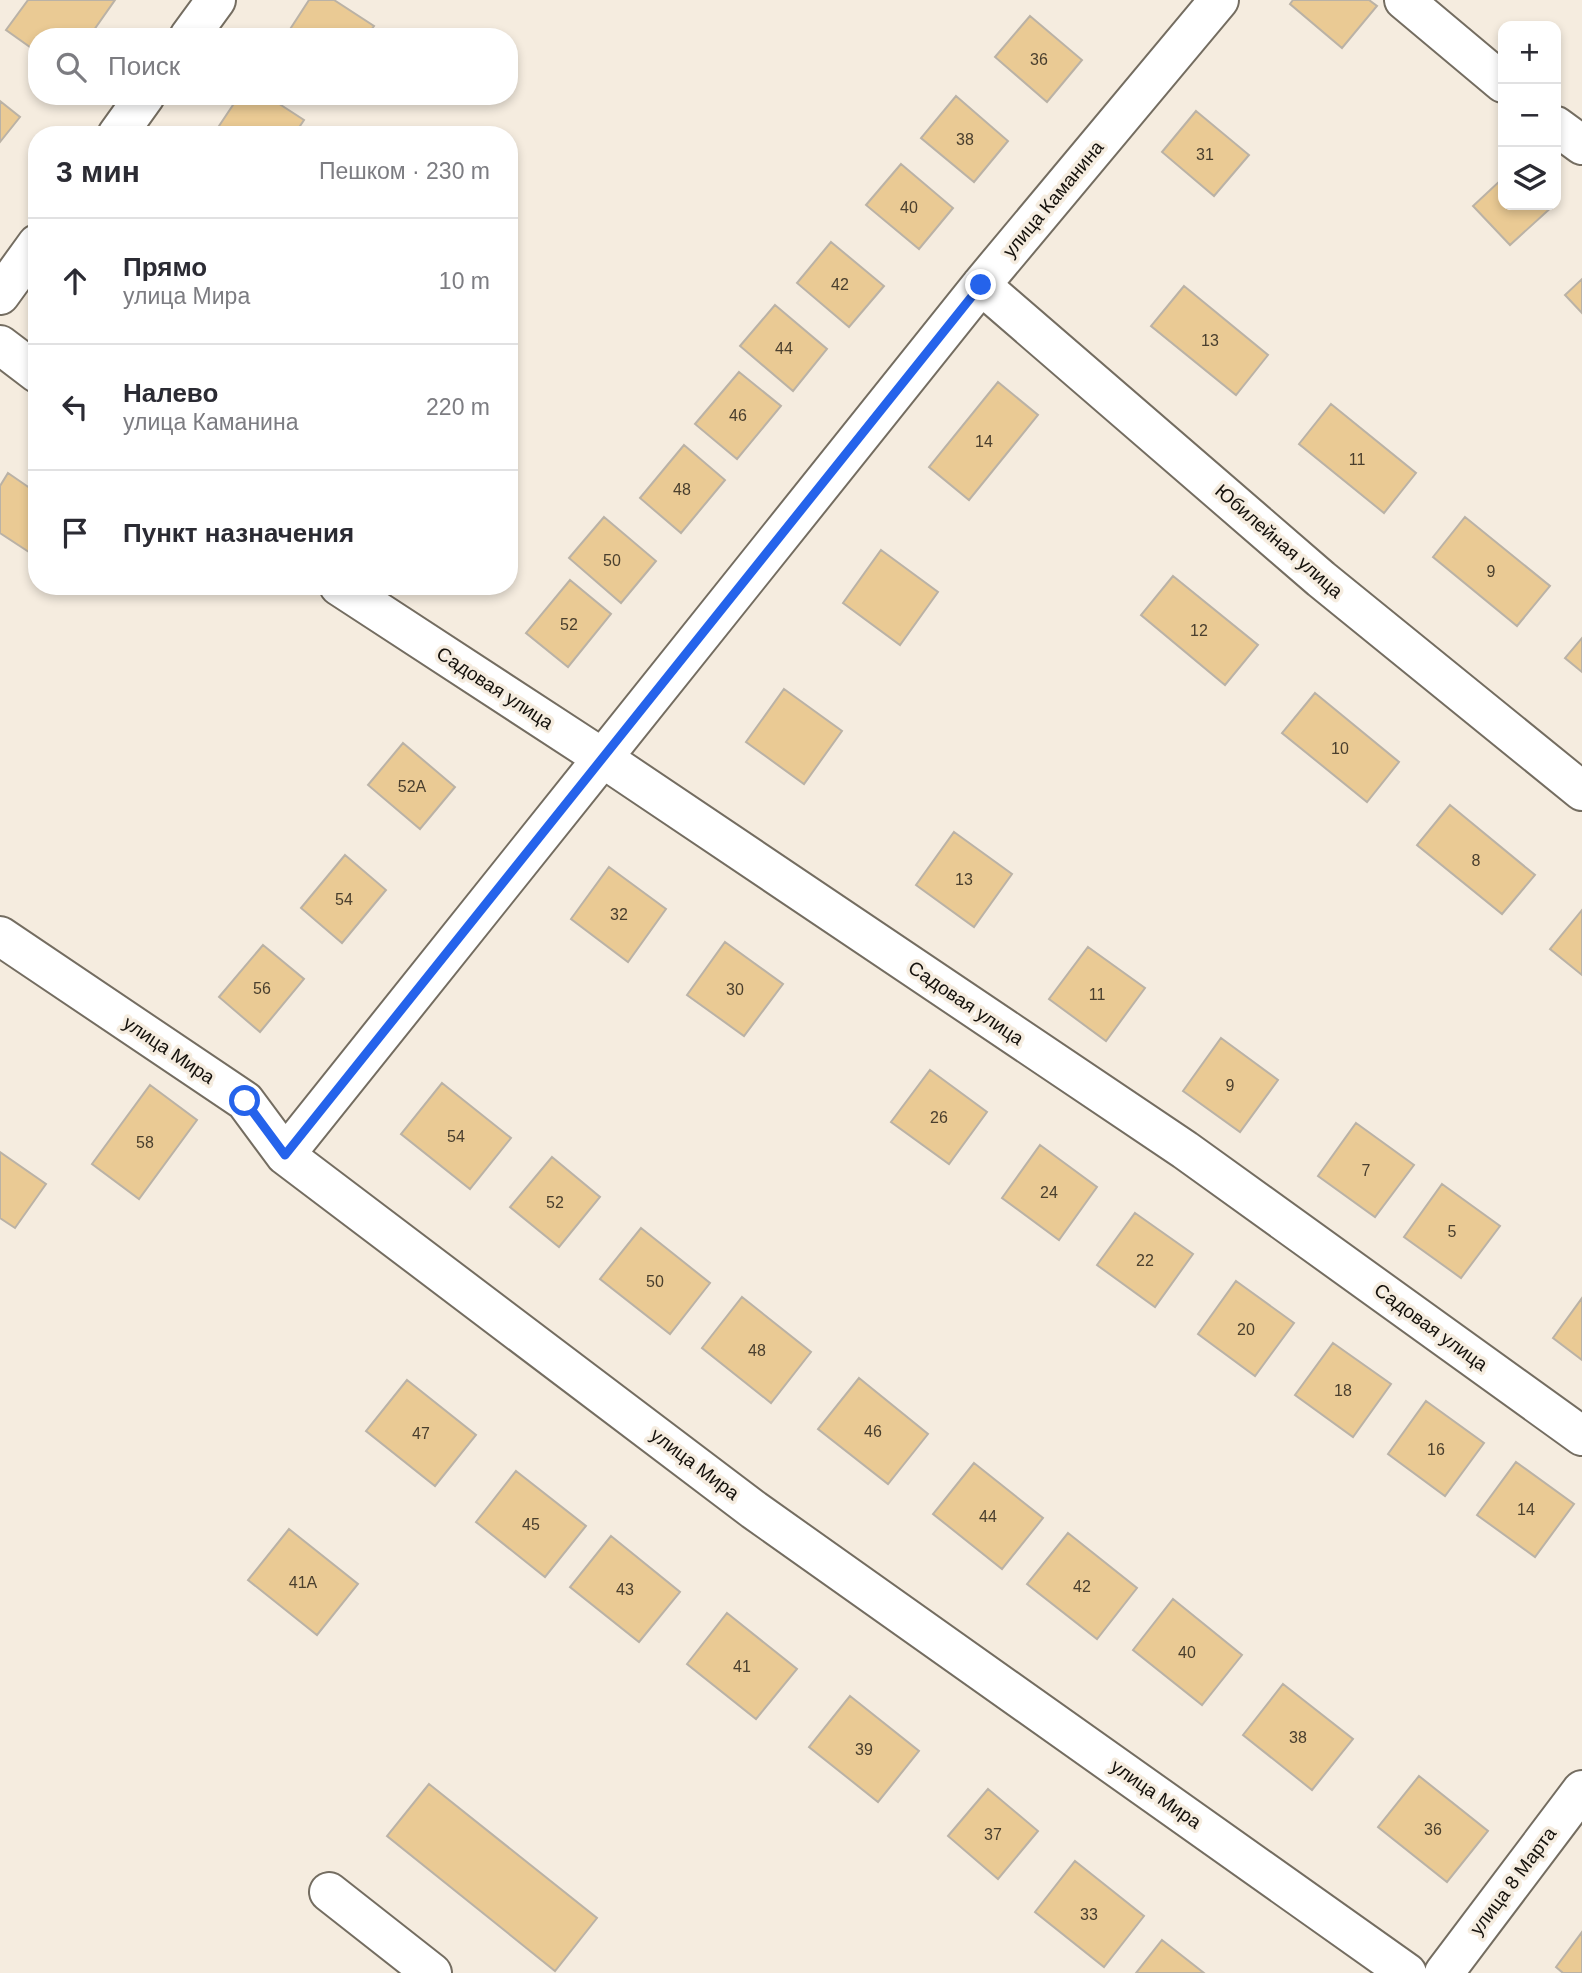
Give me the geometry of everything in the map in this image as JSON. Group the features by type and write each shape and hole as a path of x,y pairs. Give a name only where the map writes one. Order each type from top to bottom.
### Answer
{"street":[{"path":"196,28 216,0"},
{"name":"улица Каманина","path":"285,1155 981,285 1219,0"},
{"path":"1404,0 1498,79"},
{"path":"123,126 139,105"},
{"path":"1561,130 1582,145"},
{"path":"0,295 28,256"},
{"name":"Юбилейная улица","path":"981,285 1321,579 1582,791"},
{"path":"0,345 28,366"},
{"name":"Садовая улица","path":"353,595 604,759 1185,1150 1582,1436"},
{"name":"улица Мира","path":"0,936 245,1101 285,1155 754,1510 1408,1973"},
{"name":"улица 8 Марта","path":"1444,1973 1582,1790"},
{"path":"329,1892 432,1973"}],"building":[{"path":"28,0 115,0 95,28 28,28 28,46 6,30"},
{"path":"309,0 334,0 374,26 373,28 291,28"},
{"path":"1293,0 1369,0 1377,6 1342,48 1290,4"},
{"path":"1030,16 1082,60 1047,102 995,57"},
{"path":"956,96 1008,141 974,182 921,138"},
{"path":"0,101 20,117 0,142"},
{"path":"233,105 281,105 304,120 300,126 219,126"},
{"path":"1196,111 1249,155 1214,196 1162,152"},
{"path":"901,164 953,208 919,249 866,205"},
{"path":"1498,183 1498,210 1548,210 1510,245 1473,206"},
{"path":"831,242 884,286 849,327 797,283"},
{"path":"1582,279 1582,313 1565,295"},
{"path":"1184,286 1268,355 1236,395 1151,326"},
{"path":"775,305 827,349 793,391 740,346"},
{"path":"739,372 781,406 737,459 695,424"},
{"path":"998,382 1038,415 969,500 929,467"},
{"path":"1331,404 1416,473 1384,513 1299,444"},
{"path":"684,445 725,480 681,533 640,498"},
{"path":"8,473 28,487 28,551 0,533 0,486"},
{"path":"604,517 656,561 621,603 569,558"},
{"path":"1465,517 1550,586 1517,626 1433,557"},
{"path":"881,550 938,592 900,645 843,603"},
{"path":"1173,576 1258,645 1225,685 1141,615"},
{"path":"570,580 611,614 568,667 526,633"},
{"path":"1582,638 1582,672 1565,658"},
{"path":"784,689 842,731 804,784 746,742"},
{"path":"1315,693 1399,762 1367,802 1282,733"},
{"path":"403,743 455,787 420,829 368,785"},
{"path":"1450,805 1535,875 1502,914 1417,845"},
{"path":"954,832 1012,874 974,927 916,885"},
{"path":"345,855 386,890 342,943 301,908"},
{"path":"609,867 666,909 628,962 571,919"},
{"path":"1582,910 1582,975 1550,949"},
{"path":"725,942 783,984 744,1036 687,995"},
{"path":"263,945 304,979 260,1032 219,997"},
{"path":"1088,947 1145,988 1106,1041 1049,999"},
{"path":"1221,1038 1278,1080 1240,1132 1183,1091"},
{"path":"930,1070 987,1112 949,1164 891,1122"},
{"path":"442,1083 511,1138 470,1189 401,1134"},
{"path":"150,1085 197,1120 139,1199 92,1164"},
{"path":"1356,1123 1414,1165 1375,1217 1318,1176"},
{"path":"1040,1145 1097,1187 1059,1240 1002,1198"},
{"path":"0,1152 46,1184 15,1228 0,1218"},
{"path":"552,1157 600,1197 559,1247 510,1207"},
{"path":"1442,1184 1500,1226 1461,1278 1404,1237"},
{"path":"1135,1213 1193,1254 1155,1307 1097,1265"},
{"path":"641,1228 710,1283 670,1334 600,1279"},
{"path":"1236,1281 1294,1323 1255,1376 1198,1334"},
{"path":"742,1297 811,1352 771,1403 702,1348"},
{"path":"1582,1298 1582,1360 1553,1338"},
{"path":"1333,1343 1391,1384 1353,1437 1295,1395"},
{"path":"859,1378 928,1434 888,1484 818,1429"},
{"path":"407,1380 476,1435 435,1486 366,1431"},
{"path":"1426,1401 1484,1443 1445,1496 1388,1454"},
{"path":"1516,1462 1574,1504 1535,1557 1477,1515"},
{"path":"974,1463 1043,1518 1002,1569 933,1514"},
{"path":"516,1471 586,1526 545,1577 476,1522"},
{"path":"289,1529 358,1584 317,1635 248,1580"},
{"path":"1068,1533 1137,1588 1097,1639 1027,1584"},
{"path":"611,1536 680,1592 639,1642 570,1587"},
{"path":"1173,1599 1242,1655 1202,1705 1133,1650"},
{"path":"727,1613 797,1669 756,1719 687,1664"},
{"path":"1283,1684 1353,1739 1312,1790 1243,1735"},
{"path":"850,1696 919,1751 878,1802 809,1747"},
{"path":"1419,1776 1488,1831 1447,1882 1378,1827"},
{"path":"429,1784 597,1918 555,1971 387,1836"},
{"path":"988,1789 1038,1831 998,1879 948,1836"},
{"path":"1075,1861 1144,1916 1104,1967 1035,1912"},
{"path":"1582,1932 1582,1973 1563,1973 1556,1967"},
{"path":"1162,1940 1204,1973 1136,1973"}],"route":[{"path":"245,1101 285,1155 981,285"}]}
